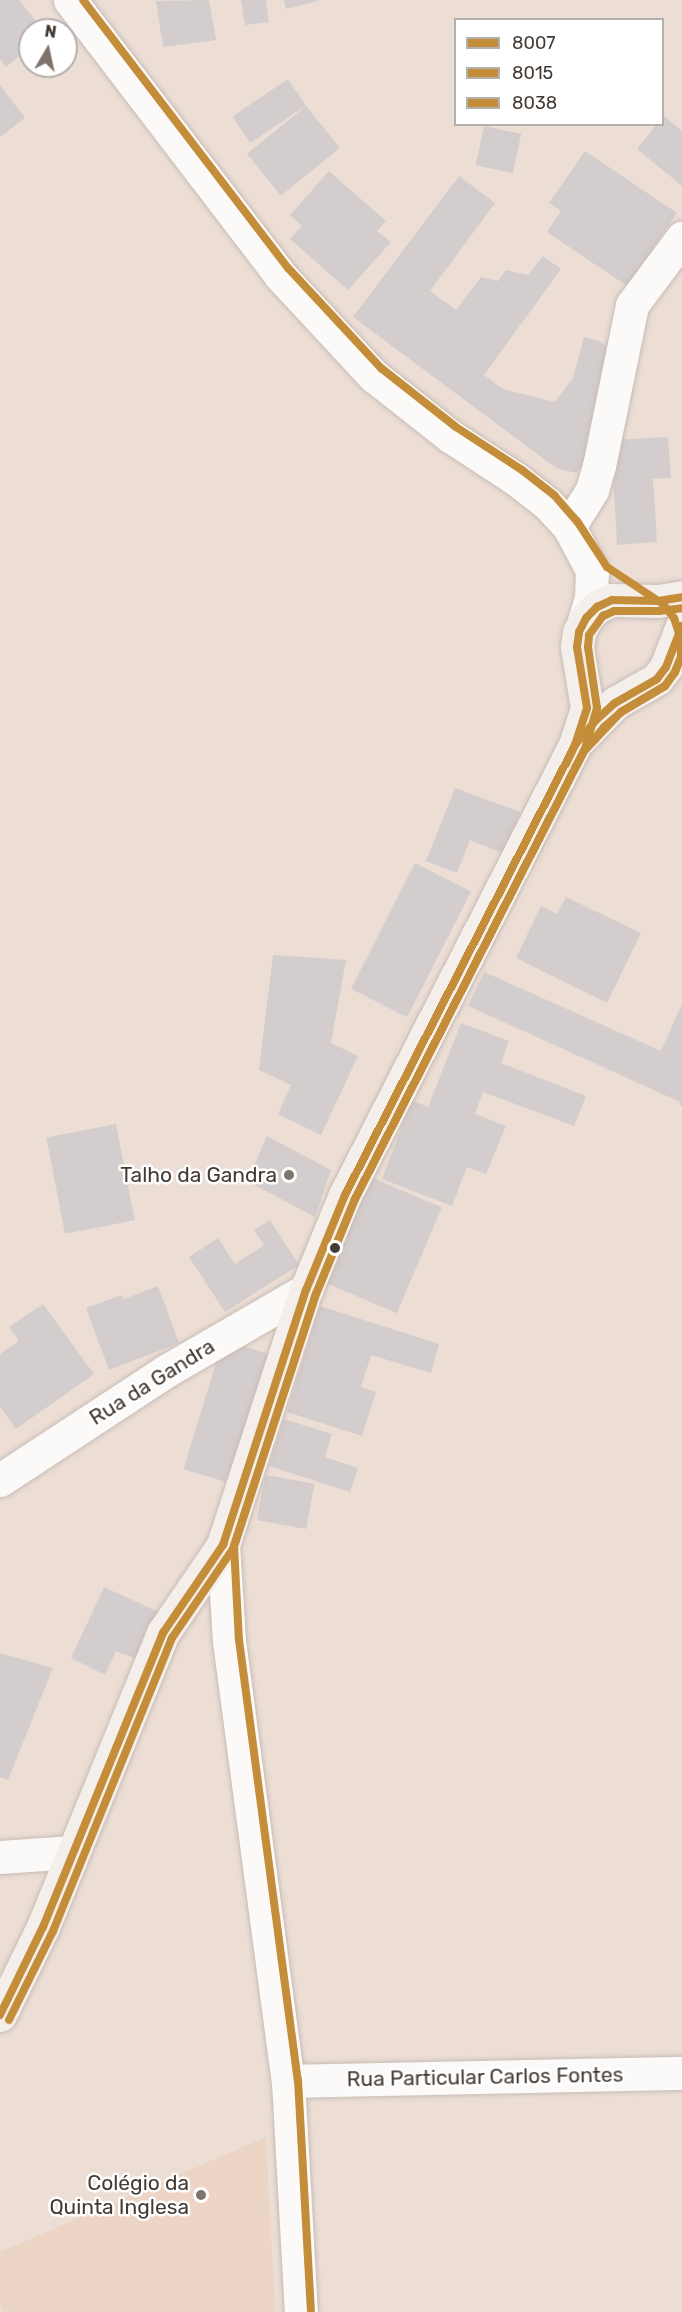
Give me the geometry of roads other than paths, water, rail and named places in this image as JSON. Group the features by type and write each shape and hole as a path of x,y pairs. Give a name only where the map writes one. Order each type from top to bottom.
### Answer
{"main road":[{"path":"0,2015 43,1927 162,1633 223,1545 306,1290 345,1195 575,745 587,708 577,647 583,624 597,607 612,600 639,601 682,597"},
{"path":"580,662 588,676 600,686 614,692 630,692 655,677 671,645 665,623 655,611 639,601"},
{"path":"575,745 596,720 615,703 655,677 682,626"}],"street":[{"path":"70,0 280,275 374,376 450,436 516,479 547,503 613,586 639,601"},
{"path":"583,624 593,586 592,570 577,541 599,466 632,305 682,238"},
{"name":"Rua da Gandra","path":"0,1480 166,1371 306,1290"},
{"path":"223,1545 229,1641 288,2081 301,2312"},
{"path":"0,1857 74,1852"},
{"name":"Rua Particular Carlos Fontes","path":"288,2081 682,2073"}],"place":[{"name":"Talho da Gandra","path":"289,1175"},
{"name":"Colégio da Quinta Inglesa","path":"201,2195"}]}
